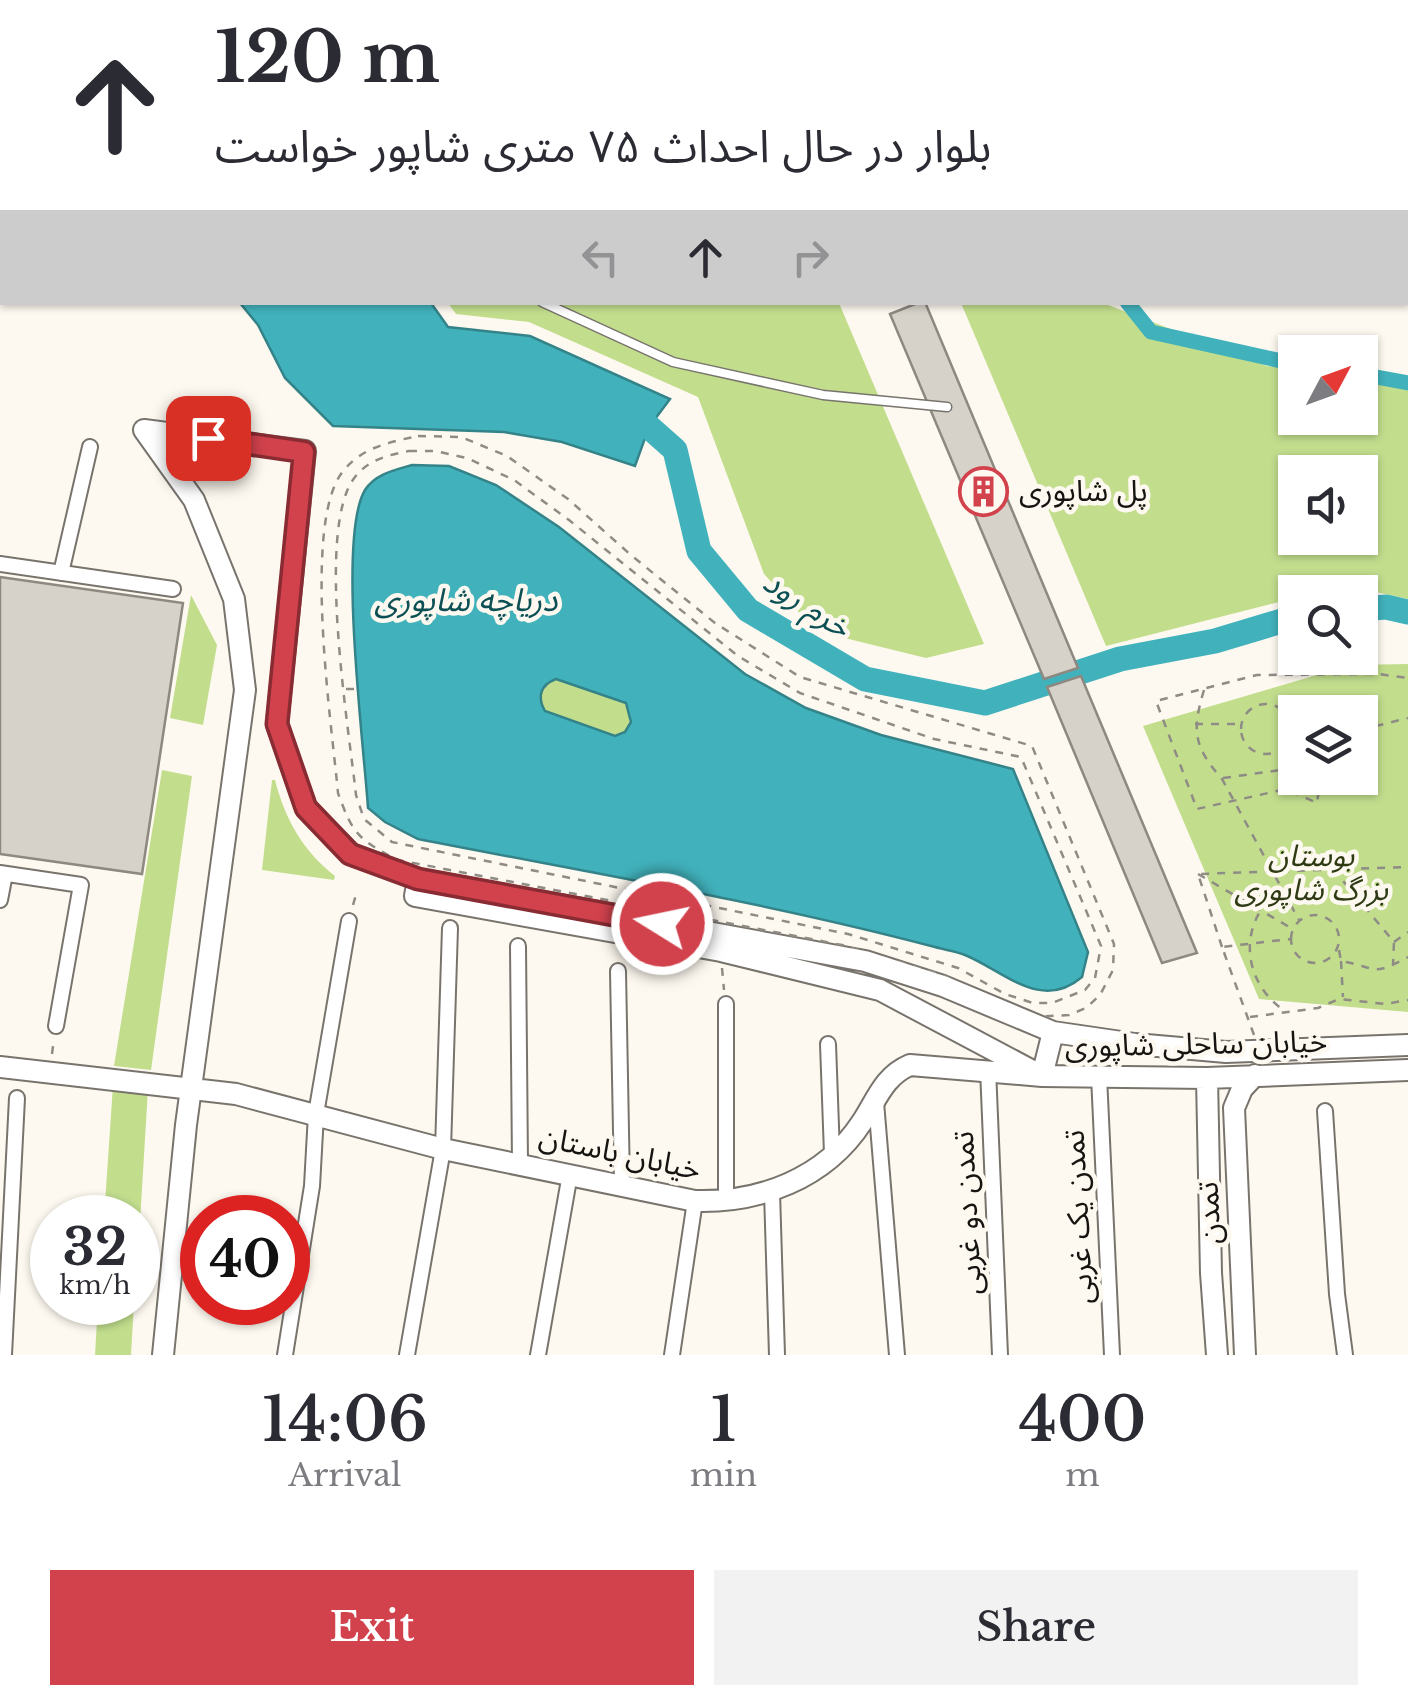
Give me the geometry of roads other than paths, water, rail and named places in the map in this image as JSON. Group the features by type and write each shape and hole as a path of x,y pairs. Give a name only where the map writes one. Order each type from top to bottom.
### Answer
{"street":[{"name":"خیابان ساحلی شاپوری","path":"191,1087 245,690 234,598 194,500 144,430 304,452 277,724 306,808 350,854 417,888 722,942 865,961 943,986 1053,1032 1226,1052 1408,1046"},
{"path":"61,573 90,447"},
{"path":"0,564 173,589"},
{"path":"0,900 2,873 81,884 56,1026"},
{"path":"285,1355 312,1186 316,1114 350,921"},
{"path":"407,1355 443,1149 450,928"},
{"name":"خیابان ساحلی شاپوری","path":"722,942 880,990 1042,1076 1207,1078 1408,1070"},
{"path":"518,946 520,1163"},
{"path":"618,971 622,1184"},
{"path":"726,1004 726,1202"},
{"path":"1042,1076 1053,1032"},
{"path":"828,1044 832,1154"},
{"name":"خیابان باستان","path":"0,1067 236,1094 443,1149 694,1201 726,1202 772,1192 807,1175 859,1126 892,1072 910,1064 1042,1076"},
{"name":"تمدن دو غربی","path":"988,1069 1000,1355"},
{"name":"تمدن","path":"1245,1355 1234,1108 1242,1089 1255,1075"},
{"name":"تمدن یک غربی","path":"1099,1076 1112,1355"},
{"name":"تمدن","path":"1207,1078 1211,1272 1217,1355"},
{"path":"163,1355 191,1087"},
{"path":"4,1355 17,1098"},
{"path":"876,1098 897,1355"},
{"path":"1325,1110 1337,1294 1345,1355"},
{"path":"538,1355 570,1174"},
{"path":"772,1192 777,1355"},
{"path":"672,1355 694,1201"}],"lane":[{"path":"549,305 673,362 823,395 948,406"}],"water":[{"path":"242,305 432,305 448,327 530,336 670,399 649,427 635,466 562,442 504,432 333,426 285,378 258,325"},
{"name":"دریاچه شاپوری","path":"412,465 449,466 496,485 559,527 745,674 806,708 881,735 1013,769 1088,952 1082,977 1067,987 1037,990 954,952 742,902 418,839 385,822 368,808 354,643 353,551 357,515 365,490 380,476","holes":["556,679 626,703 631,722 625,732 615,736 545,711 541,696 543,688"]}],"waterway":[{"path":"1129,305 1151,332 1278,360"},
{"path":"1378,377 1408,383"},
{"name":"خرم رود","path":"619,411 649,427 675,450 699,551 748,610 865,679 985,703 1120,659 1215,641 1278,622"},
{"name":"خرم رود","path":"1378,608 1408,612"}],"place":[{"name":"پل شاپوری","path":"984,491"}],"park label":[{"name":"بوستان بزرگ شاپوری","path":"1311,873"}]}
